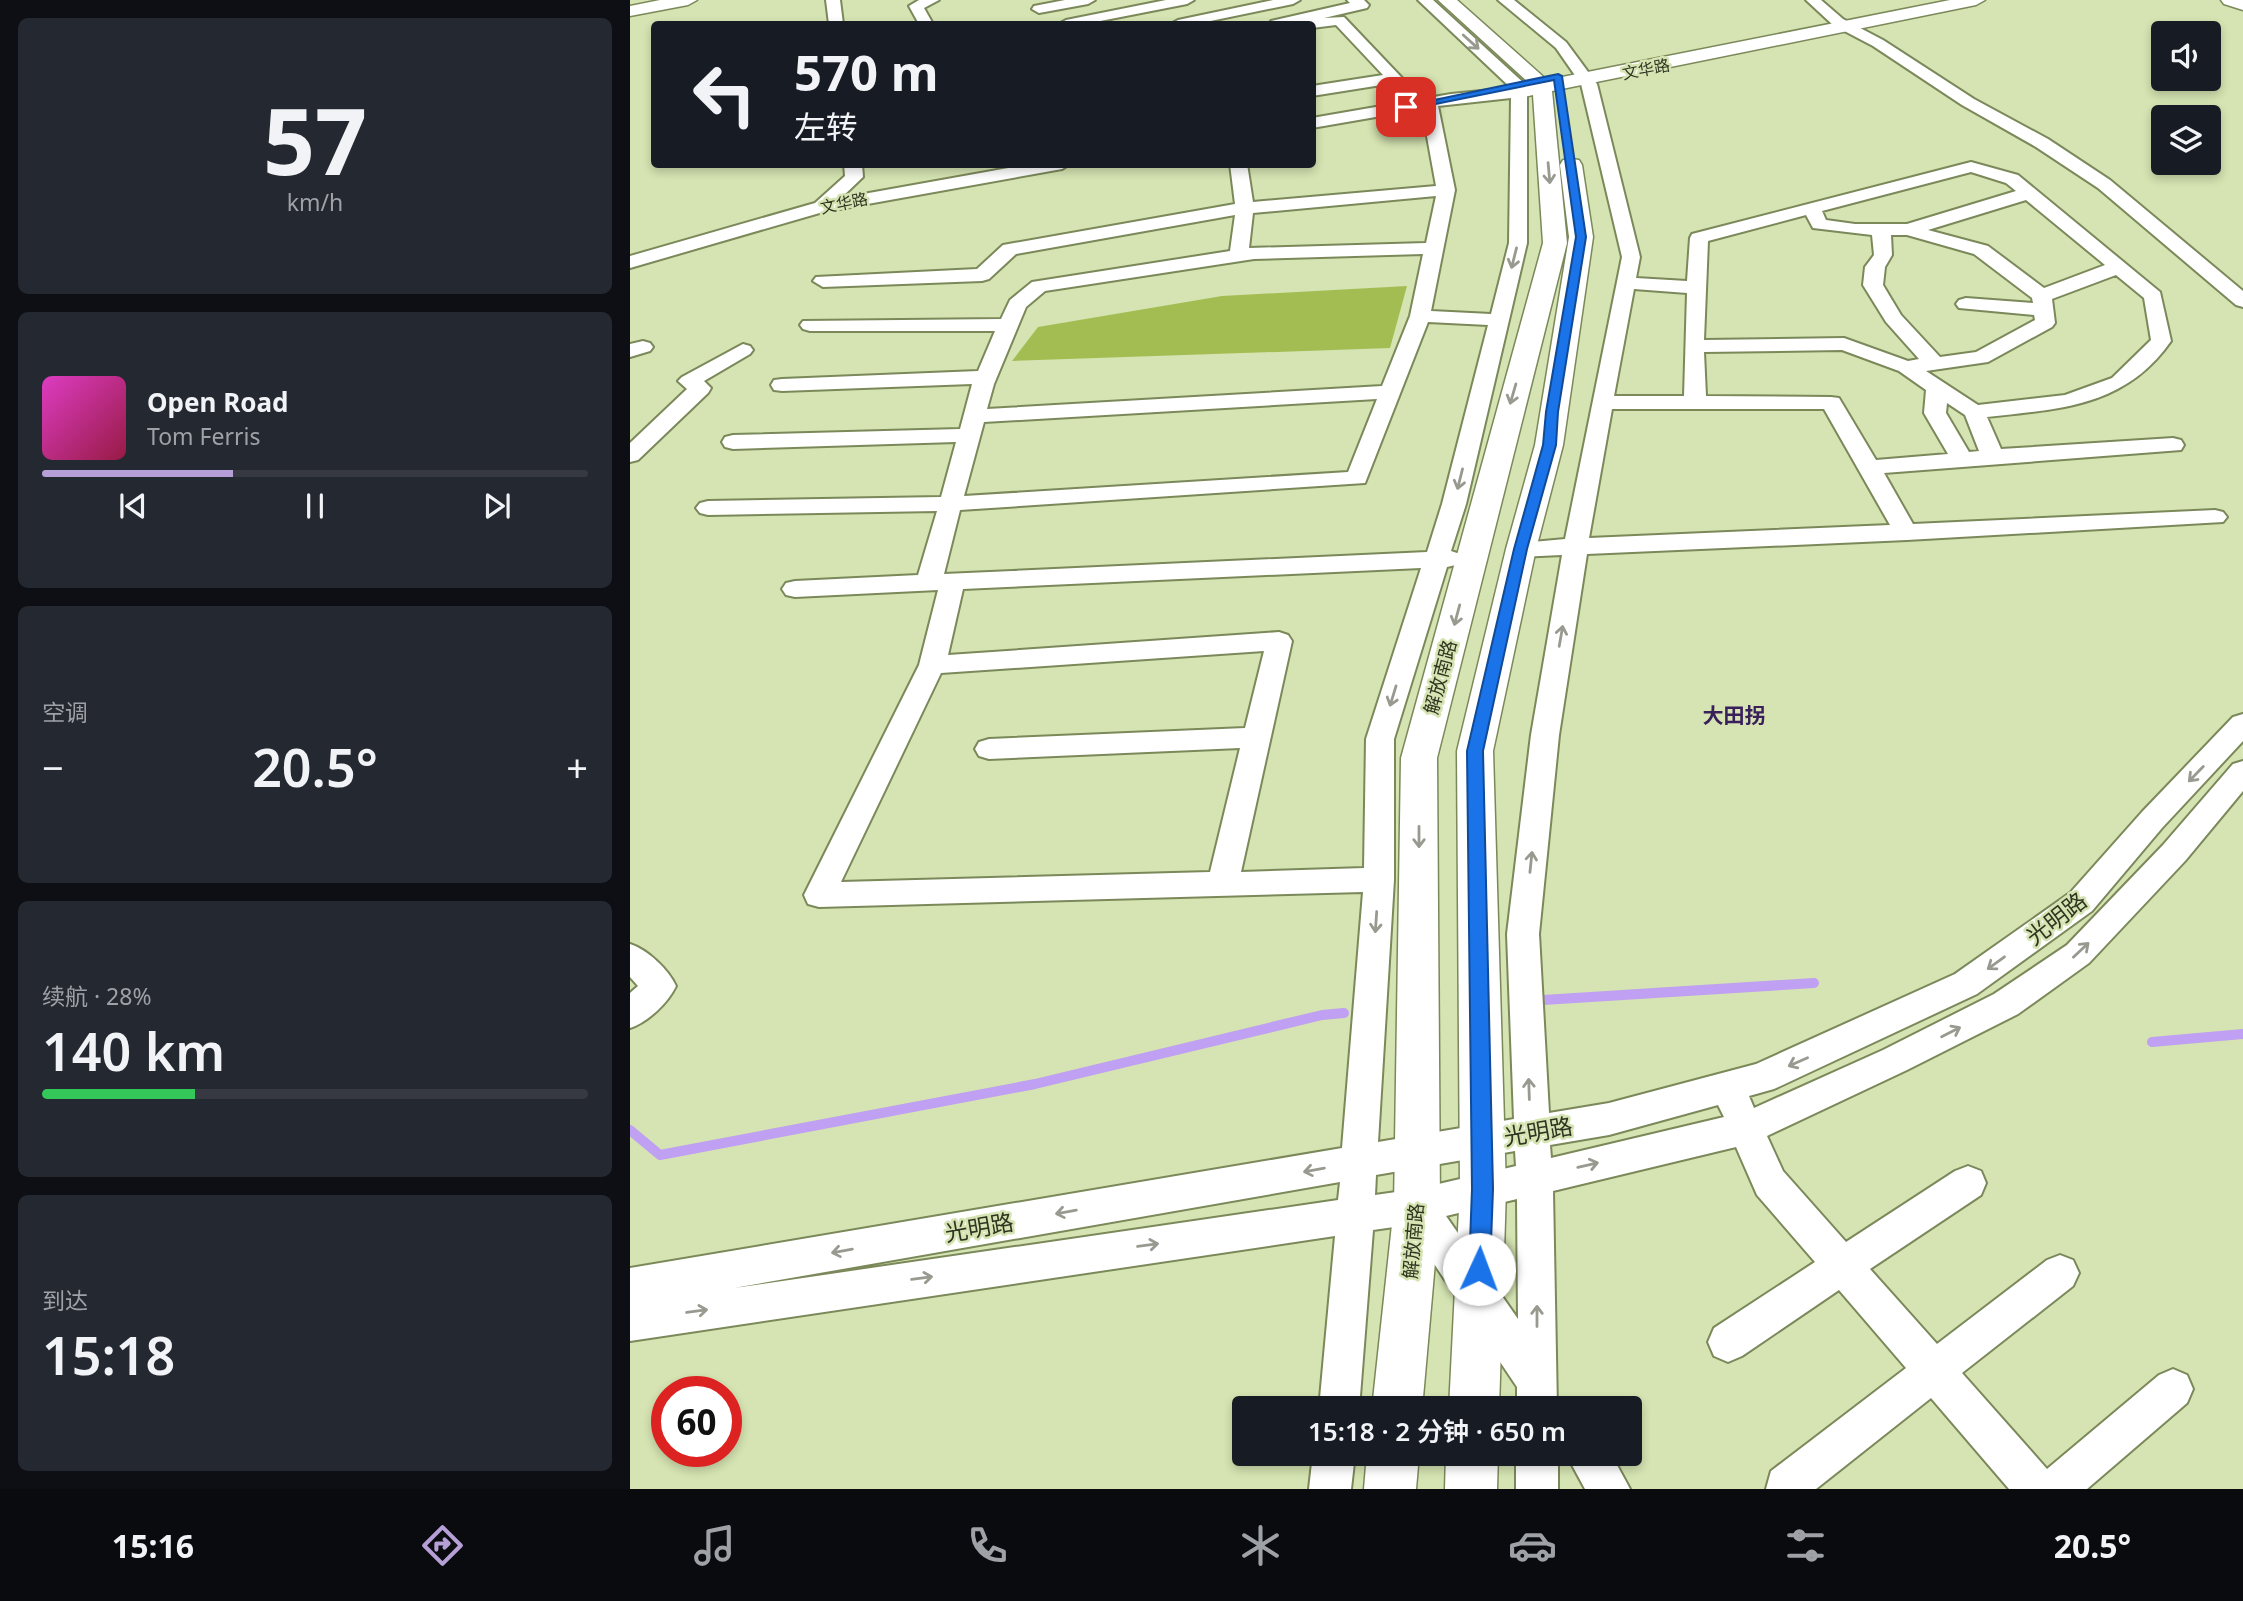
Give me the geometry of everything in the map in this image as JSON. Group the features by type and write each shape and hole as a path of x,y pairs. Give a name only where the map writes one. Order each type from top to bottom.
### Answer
{"main road":[{"path":"630,5 657,0"},
{"path":"630,11 688,0"},
{"path":"1447,0 1550,82"},
{"path":"1474,1396 1483,1189 1475,751 1521,549 1549,445 1581,237 1550,82 1537,48 1479,0"},
{"name":"文华路","path":"1844,25 1939,0"},
{"name":"文华路","path":"1550,82 1976,0"},
{"path":"2230,0 2243,5"},
{"name":"解放南路","path":"1398,1396 1417,1206 1419,758 1555,243 1550,82"},
{"path":"1390,1489 1392,1466"},
{"path":"1471,1489 1472,1466"}],"street":[{"path":"833,0 836,21"},
{"path":"924,21 916,6 932,0"},
{"path":"1039,9 1088,0"},
{"path":"1081,21 1186,0"},
{"path":"1194,0 1219,21 1293,0"},
{"path":"1290,21 1362,5 1354,0"},
{"path":"1425,0 1550,82 1631,257 1576,545 1545,735 1523,934 1543,1396"},
{"path":"1340,1396 1380,880 1380,739 1454,504 1518,243 1550,82 1562,45 1505,0"},
{"path":"1813,0 1844,25 1968,102 2042,143 2104,184 2243,301"},
{"path":"1316,23 1339,20 1394,78 1316,90"},
{"name":"文华路","path":"1316,122 1550,82"},
{"path":"708,508 951,503 1357,478 1420,316 1446,190 1429,103"},
{"path":"1695,402 1699,238 1971,167 2012,179 2153,296 2161,341 2119,383 2069,401 1974,412"},
{"path":"821,207 854,177 853,168"},
{"name":"文华路","path":"630,262 821,207 1040,168"},
{"path":"1239,168 1245,208 1240,255"},
{"path":"974,275 965,264 997,261 1010,249 1245,208 1446,190"},
{"path":"1908,230 2029,193"},
{"path":"1812,208 1819,224 1855,229 1908,230 1982,250 2043,303 2045,323 1981,358 1906,368"},
{"path":"1881,230 1883,255 1875,267 1873,285 1893,318 1935,364"},
{"path":"1380,880 819,895 932,665 951,503 986,377 1017,303 1039,286 1240,255 1434,248"},
{"path":"1966,304 2043,303 2118,267"},
{"path":"823,281 974,275 1030,293"},
{"path":"1626,283 1697,288"},
{"path":"1420,316 1499,320"},
{"path":"810,325 1008,325"},
{"path":"1695,346 1844,344 1906,368 1974,412 1993,456"},
{"path":"630,455 699,388 689,381 743,350"},
{"path":"782,385 986,377"},
{"path":"1937,388 1935,413 1962,459"},
{"path":"733,442 1390,392"},
{"path":"1602,402 1831,403 1907,533"},
{"path":"1870,468 1993,456 2173,445"},
{"path":"1521,549 2215,517"},
{"path":"795,589 1472,558"},
{"path":"932,665 1279,641 1223,884"},
{"name":"光明路","path":"630,1287 1609,1119 1762,1078 1966,984 2081,902 2152,820 2243,724"},
{"path":"989,749 1257,737"},
{"name":"光明路","path":"630,1322 1417,1206 1747,1128 1895,1060 2006,1004 2078,954 2174,853 2243,771"},
{"path":"630,957 660,986 630,1014"},
{"path":"1728,1087 1770,1183 2036,1489"},
{"path":"1728,1342 1968,1183"},
{"path":"1417,1206 1540,1396"},
{"path":"1786,1486 2060,1273"},
{"path":"2055,1489 2173,1389"},
{"path":"1330,1489 1333,1466"},
{"path":"1537,1466 1537,1489"},
{"path":"1595,1466 1609,1489"}],"green space":[{"path":"1407,286 1390,348 1012,361 1038,327 1222,296"}],"waterway":[{"path":"1543,1000 1814,983"},
{"path":"630,1130 660,1155 1035,1084 1322,1015 1344,1013"},
{"path":"2152,1042 2243,1034"}],"district":[{"name":"大田拐","path":"1734,715"}],"route":[{"path":"1406,107 1558,76 1581,237 1549,445 1521,549 1475,751 1483,1189 1479,1269"}]}
